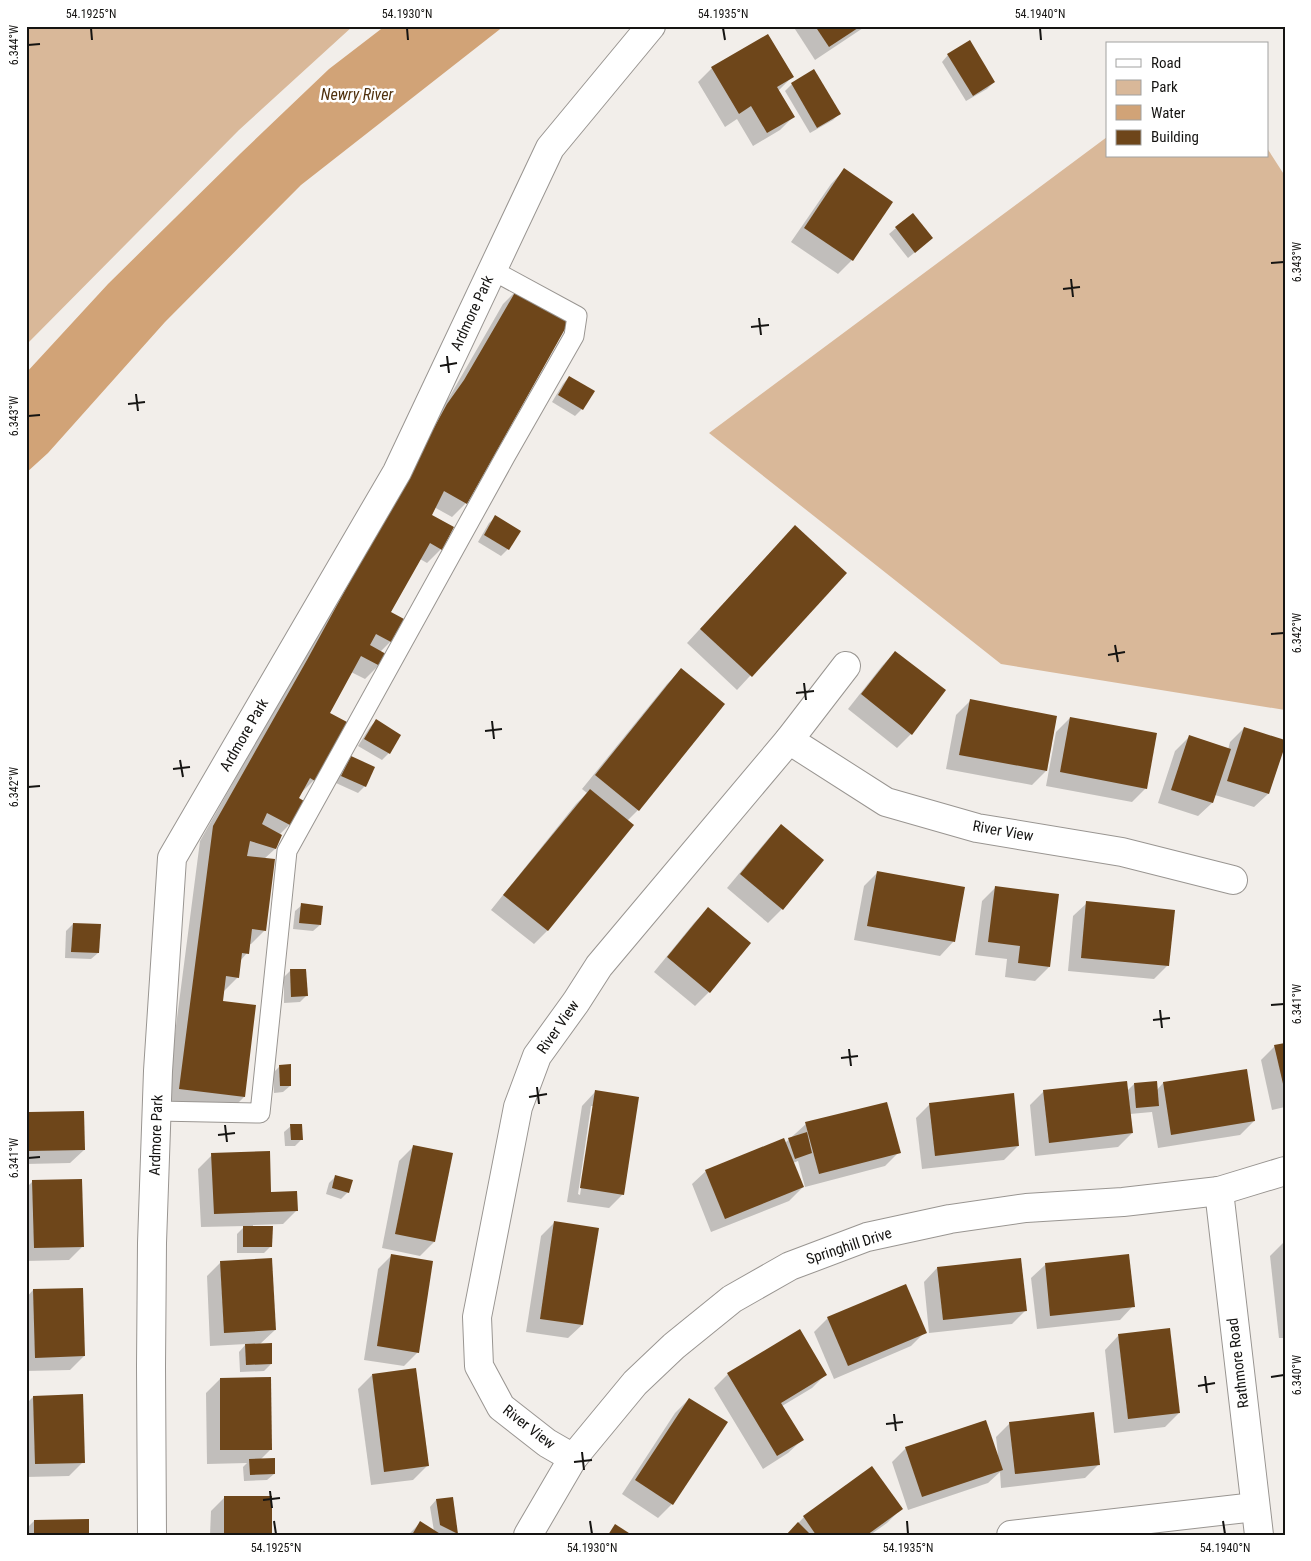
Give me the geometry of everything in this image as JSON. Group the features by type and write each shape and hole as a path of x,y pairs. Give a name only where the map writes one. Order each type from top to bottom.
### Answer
{"street":[{"name":"Ardmore Park","path":"152,1535 152,1244 156,1111 172,858 397,472 550,148 650,26"},
{"name":"River View","path":"573,1458 547,1443 501,1407 479,1366 477,1318 518,1106 537,1056 599,966 789,740 846,666"},
{"name":"River View","path":"789,740 886,802 976,828 1122,852 1233,880"},
{"name":"Springhill Drive","path":"528,1535 573,1458 635,1383 674,1346 732,1300 790,1266 867,1237 950,1219 1026,1208 1122,1202 1219,1191 1285,1171"},
{"name":"Rathmore Road","path":"1219,1191 1259,1535"},
{"path":"1011,1535 1255,1507"}],"lane":[{"path":"156,1111 260,1113 287,851 574,336 577,316 492,270"}],"green space":[{"path":"26,26 353,26 239,130 26,345"},
{"path":"1106,138 1106,158 1268,158 1268,150 1285,176 1285,710 1001,664 709,433"}],"water":[{"name":"Newry River","path":"385,26 504,26 301,185 165,322 48,453 26,473 26,373 108,284 241,153 329,69"}],"building":[{"path":"815,26 861,26 829,47"},
{"path":"768,34 794,77 777,87 795,117 767,133 751,106 739,114 711,67"},
{"path":"970,40 995,82 973,96 947,54"},
{"path":"814,69 841,114 817,128 791,83"},
{"path":"844,168 893,202 853,261 804,228"},
{"path":"913,213 933,238 915,253 895,227"},
{"path":"517,289 570,320 467,504 444,491 432,515 454,527 442,550 430,543 391,612 404,619 391,642 376,634 370,645 386,654 380,666 361,656 330,713 347,722 315,781 310,778 299,798 304,801 290,825 267,813 262,824 282,835 276,849 250,841 247,856 275,859 266,931 252,929 249,954 242,953 239,978 226,976 223,1001 256,1005 245,1097 179,1089 213,826 307,660 447,404 464,380"},
{"path":"569,376 595,391 583,410 558,395"},
{"path":"495,515 521,531 509,550 484,535"},
{"path":"795,525 847,573 752,677 700,629"},
{"path":"895,651 946,690 912,735 861,694"},
{"path":"681,668 725,704 639,811 595,775"},
{"path":"970,699 1057,716 1047,771 959,755"},
{"path":"1070,717 1157,733 1147,789 1060,772"},
{"path":"376,719 401,735 390,754 364,739"},
{"path":"1244,727 1285,740 1285,746 1269,794 1227,781"},
{"path":"1189,735 1231,749 1213,803 1171,790"},
{"path":"351,756 375,767 366,787 341,776"},
{"path":"590,789 634,825 548,931 503,895"},
{"path":"781,824 824,860 783,910 740,874"},
{"path":"877,871 965,887 955,942 867,926"},
{"path":"995,886 1059,894 1050,967 1018,963 1020,946 988,942"},
{"path":"1086,901 1175,910 1169,966 1081,958"},
{"path":"301,903 323,906 321,925 299,923"},
{"path":"708,907 751,943 710,993 667,957"},
{"path":"73,923 101,924 99,953 71,952"},
{"path":"290,969 306,969 308,996 291,997"},
{"path":"1285,1043 1285,1088 1284,1088 1274,1045"},
{"path":"291,1064 291,1086 280,1086 279,1065"},
{"path":"1247,1069 1255,1121 1171,1135 1163,1082"},
{"path":"1127,1081 1133,1133 1049,1143 1043,1090"},
{"path":"1157,1081 1159,1106 1136,1108 1134,1083"},
{"path":"595,1090 639,1097 624,1195 580,1188"},
{"path":"1014,1093 1019,1146 935,1156 929,1103"},
{"path":"887,1102 901,1153 819,1174 805,1122"},
{"path":"84,1111 85,1150 29,1151 29,1112"},
{"path":"290,1124 302,1124 303,1140 291,1140"},
{"path":"807,1132 812,1153 795,1159 788,1138"},
{"path":"784,1138 804,1187 725,1219 705,1170"},
{"path":"413,1145 453,1153 435,1242 395,1234"},
{"path":"270,1151 271,1192 297,1191 298,1211 214,1214 211,1153"},
{"path":"335,1175 353,1180 349,1193 332,1188"},
{"path":"82,1179 84,1247 34,1248 32,1180"},
{"path":"554,1221 599,1228 583,1325 540,1319"},
{"path":"243,1226 273,1226 272,1247 243,1247"},
{"path":"391,1254 433,1261 419,1353 377,1346"},
{"path":"1129,1254 1135,1307 1050,1316 1045,1263"},
{"path":"272,1258 276,1330 224,1333 220,1261"},
{"path":"1021,1258 1027,1311 943,1320 937,1267"},
{"path":"906,1284 927,1333 848,1366 827,1317"},
{"path":"83,1288 85,1356 35,1358 33,1289"},
{"path":"1170,1328 1180,1413 1128,1419 1118,1334"},
{"path":"800,1329 827,1375 781,1403 804,1440 777,1456 727,1373"},
{"path":"272,1343 272,1364 246,1365 245,1344"},
{"path":"416,1368 429,1466 384,1472 372,1374"},
{"path":"271,1377 272,1450 220,1450 220,1378"},
{"path":"83,1394 85,1463 35,1464 33,1396"},
{"path":"689,1398 728,1422 673,1505 635,1480"},
{"path":"1094,1412 1100,1465 1015,1474 1009,1422"},
{"path":"986,1420 1003,1470 922,1497 905,1447"},
{"path":"275,1458 275,1474 250,1475 249,1459"},
{"path":"872,1466 903,1509 867,1535 816,1535 803,1516"},
{"path":"224,1496 272,1496 272,1535 224,1535"},
{"path":"453,1497 458,1534 440,1525 436,1499"},
{"path":"89,1519 89,1535 34,1535 34,1520"},
{"path":"420,1521 442,1535 412,1535"},
{"path":"798,1522 811,1535 786,1535"},
{"path":"615,1524 632,1535 608,1535"}]}
